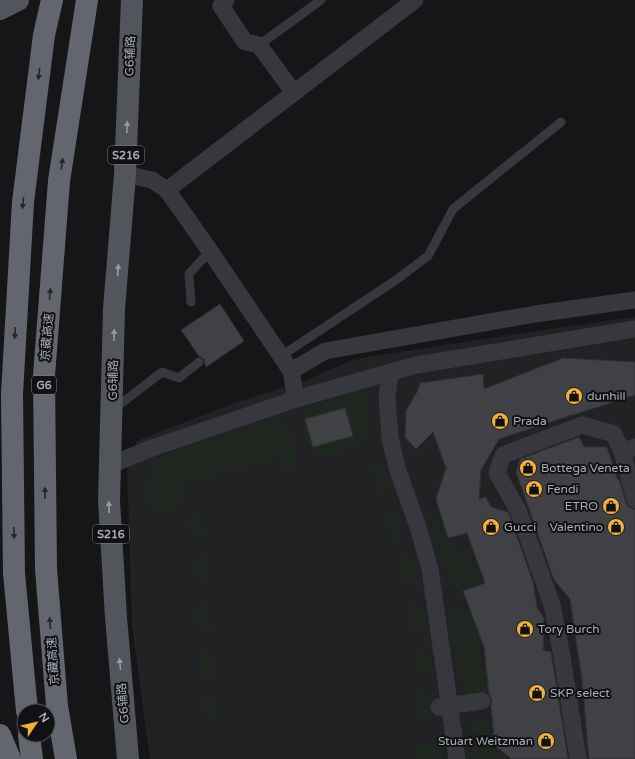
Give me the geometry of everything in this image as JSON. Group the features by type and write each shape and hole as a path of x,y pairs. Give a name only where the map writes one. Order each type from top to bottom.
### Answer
{"highway":[{"path":"26,703 14,573 12,394 23,202 44,35 52,0"},
{"name":"京藏高速","path":"66,759 57,706 46,569 44,376 59,181 85,6"},
{"path":"0,735 10,759"},
{"path":"30,743 32,759"}],"main road":[{"path":"0,9 18,0"},
{"name":"G6辅路","path":"128,759 115,610 109,501 114,309 125,174 132,0"}],"street":[{"path":"226,0 220,6 245,42 259,45 294,93"},
{"path":"168,190 415,0"},
{"path":"125,174 152,180 168,190 291,371 296,399"},
{"path":"291,371 325,350 535,314 635,300"},
{"path":"110,465 152,448 296,399 416,365 635,329"},
{"path":"383,374 387,397 390,438 397,468 418,527 430,569 444,707 454,759"},
{"path":"578,759 562,657 552,605 518,510 496,473 503,455 582,425 614,434 628,450 635,500"},
{"path":"444,707 482,701"},
{"path":"444,707 452,728 454,759"}],"lane":[{"path":"259,45 322,0"},
{"path":"281,356 396,280 428,256 453,209 560,122"},
{"path":"191,302 189,274 210,251"},
{"path":"112,410 162,372 179,378 199,362"}],"shaded area":[{"path":"635,317 635,759 150,759 132,626 127,466 137,460 136,441 234,403 307,380 354,359"},
{"path":"364,389 367,394 369,419 369,432 366,438 361,443 347,451 318,458 314,455 308,445 301,411 310,405"},
{"path":"273,421 286,424 290,431 296,450 297,469 294,474 288,475 282,457 183,484 185,492 180,497 178,508 150,509 149,482 154,468 159,462 176,451"},
{"path":"377,464 384,468 389,480 387,492 380,496 372,465"},
{"path":"198,509 206,540 197,538 189,527 189,517 191,513"},
{"path":"435,512 446,545 454,542 458,553 468,550 479,580 453,589 427,515"},
{"path":"385,513 394,513 399,519 402,532 400,540 393,543"},
{"path":"404,553 411,557 415,570 413,582 406,585 399,554"},
{"path":"206,554 210,586 202,586 196,576 195,568 198,557"},
{"path":"207,602 212,633 203,631 198,624 197,619 200,605"},
{"path":"408,602 416,602 418,605 423,619 420,630 412,633"},
{"path":"467,607 479,640 487,696 465,698 451,611"},
{"path":"419,646 426,651 429,656 430,667 424,676 419,678 415,647"},
{"path":"209,650 214,681 207,681 204,679 199,668 201,653"},
{"path":"214,692 219,724 210,722 205,714 203,704 206,695"},
{"path":"417,692 425,692 432,705 432,714 430,718 422,723"},
{"path":"489,717 494,749 504,759 473,759 470,720"},
{"path":"440,740 443,759 418,759 415,746"}],"building":[{"path":"220,304 244,341 206,367 204,359 199,356 181,330"},
{"path":"563,358 635,362 635,395 573,415 568,415 569,416 499,439 481,470 479,499 486,497 491,507 508,512 533,582 537,608 544,618 543,650 551,652 568,759 512,759 495,746 491,706 492,700 489,694 484,647 463,591 485,583 467,533 448,538 436,499 446,468 433,432 416,449 405,437 406,411 417,392 420,383 483,374 484,389"},
{"path":"345,408 353,436 313,447 305,419"},
{"path":"579,437 584,447 607,447 626,503 628,507 635,510 635,759 589,759 582,680 570,599 554,580 516,472 520,459"}],"place":[{"name":"dunhill","path":"574,396"},
{"name":"Prada","path":"500,421"},
{"name":"Bottega Veneta","path":"528,468"},
{"name":"Fendi","path":"534,489"},
{"name":"ETRO","path":"611,506"},
{"name":"Gucci","path":"491,527"},
{"name":"Valentino","path":"616,527"},
{"name":"Tory Burch","path":"525,629"},
{"name":"SKP select","path":"537,693"},
{"name":"Stuart Weitzman","path":"546,741"}]}
